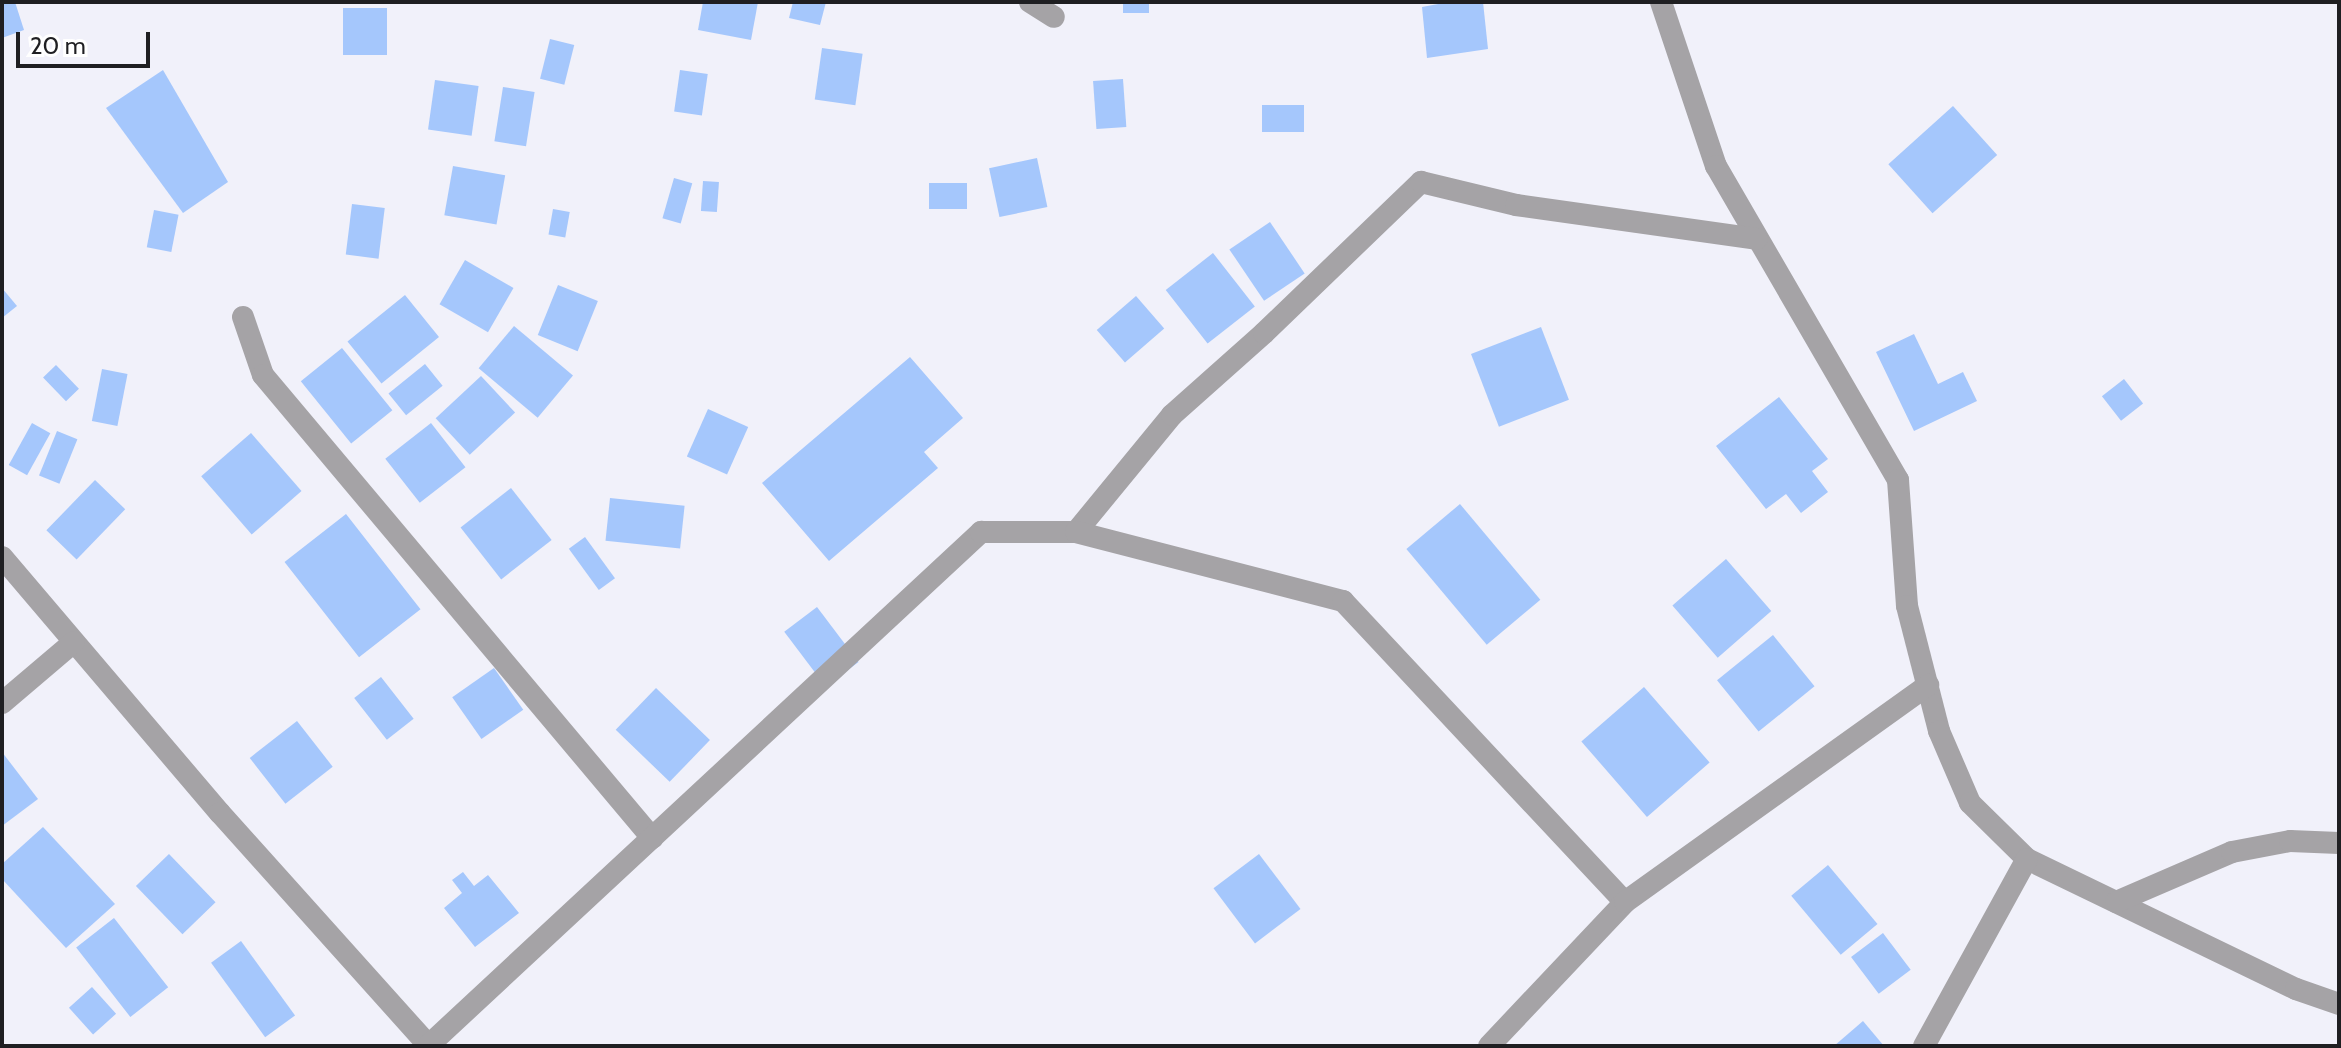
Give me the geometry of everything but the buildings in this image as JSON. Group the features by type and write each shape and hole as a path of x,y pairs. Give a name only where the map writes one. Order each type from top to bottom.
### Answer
{"street":[{"path":"1030,2 1054,17"},
{"path":"1661,2 1716,166 1898,480 1907,606 1939,731 1970,803 2027,859 2296,989 2339,1004"},
{"path":"1076,532 1172,415 1264,333 1421,182 1516,205 1757,239"},
{"path":"243,317 263,375 652,838"},
{"path":"2,557 220,813 429,1046 981,532 1076,532 1343,601 1625,902"},
{"path":"2,703 74,642"},
{"path":"1489,1046 1625,902 1928,685"},
{"path":"2116,902 2232,852 2290,841 2339,843"},
{"path":"1924,1046 2027,859"}]}
